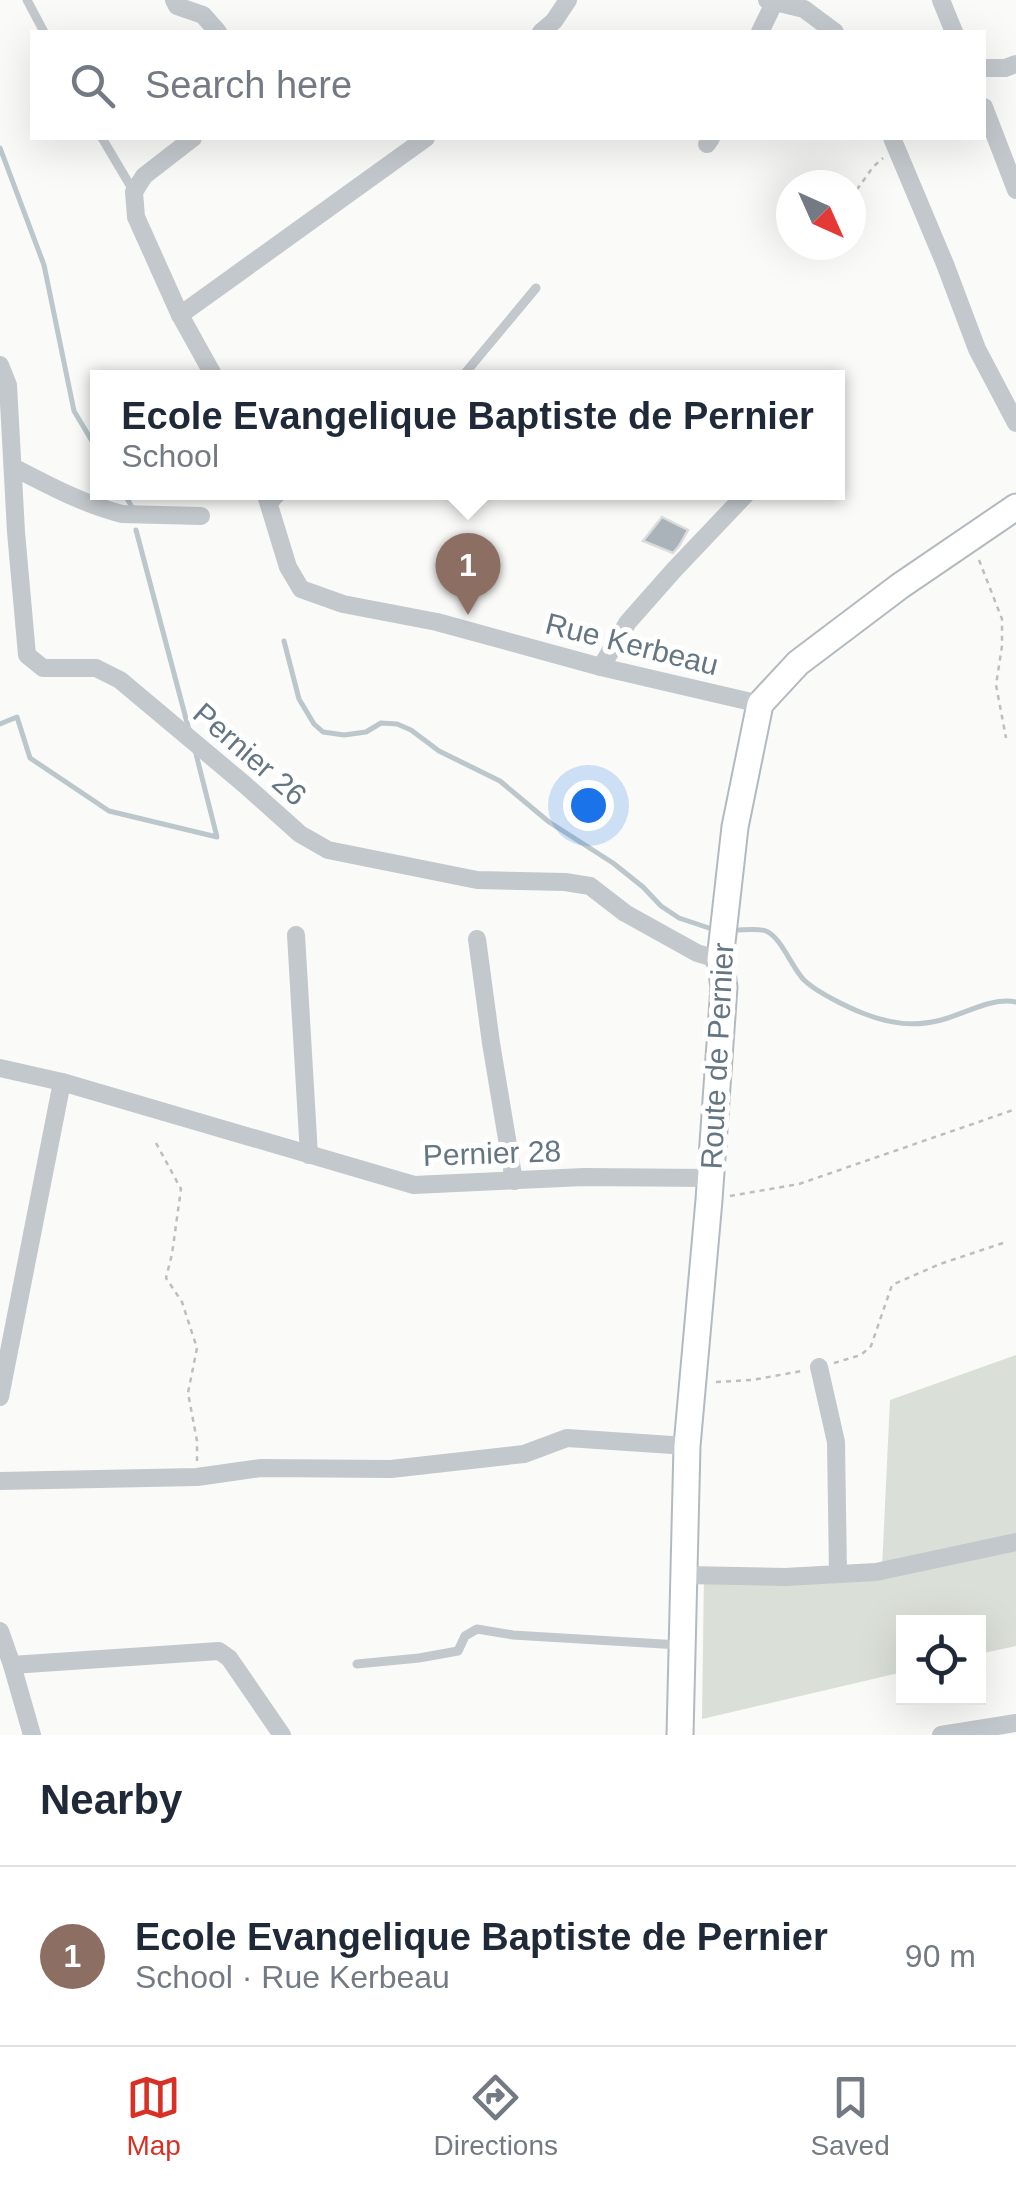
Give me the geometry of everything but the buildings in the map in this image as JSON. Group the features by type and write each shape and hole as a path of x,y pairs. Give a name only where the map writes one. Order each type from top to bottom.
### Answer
{"street":[{"path":"174,0 177,6 203,15 216,30"},
{"path":"543,30 568,0"},
{"path":"941,0 953,30"},
{"path":"761,30 770,1 804,9 832,30"},
{"path":"986,68 1016,64"},
{"path":"986,113 1016,190"},
{"path":"190,140 144,176 134,192 136,217 180,315 211,370"},
{"path":"180,315 423,140"},
{"path":"893,140 977,349 1016,423"},
{"name":"Pernier 26","path":"0,364 8,385 28,655 42,668 96,668 120,680 300,834 328,850 477,880 590,886 626,913 697,953 720,960"},
{"path":"12,467 71,497 122,514 200,516"},
{"name":"Rue Kerbeau","path":"268,500 288,567 301,590 343,604 437,622 601,667 760,704"},
{"path":"601,667 628,622 740,500"},
{"path":"760,704 798,663 900,586 1016,508"},
{"name":"Route de Pernier","path":"680,1735 687,1446 724,987 720,960 736,827 760,704"},
{"path":"296,935 309,1154"},
{"path":"477,938 514,1180"},
{"name":"Pernier 28","path":"0,1068 62,1082 414,1185 584,1178 710,1189"},
{"path":"0,1396 62,1082"},
{"path":"820,1368 836,1442 838,1574"},
{"path":"0,1481 197,1477 261,1468 391,1468 524,1454 567,1438 687,1446"},
{"path":"684,1576 876,1572 1016,1542"},
{"path":"0,1631 32,1735"},
{"path":"12,1665 218,1651 229,1658 282,1735"},
{"path":"941,1735 1016,1723"}],"lane":[{"path":"28,0 43,30"},
{"path":"103,140 134,192"},
{"path":"468,370 536,288"},
{"path":"357,1664 458,1651 465,1636 477,1629 682,1646"}],"path":[{"path":"866,176 884,158 904,162"},
{"path":"971,537 1002,619 996,685 1006,738"},
{"path":"710,1189 799,1184 1016,1109"},
{"path":"156,1143 180,1189 166,1278 182,1302 196,1348 188,1393 197,1442 197,1477"},
{"path":"693,1381 752,1380 861,1356 871,1346 892,1286 940,1264 1006,1242"}],"shaded area":[{"path":"1016,1355 1016,1646 986,1652 986,1615 896,1615 896,1674 702,1719 704,1573 882,1568 890,1400"}],"waterway":[{"path":"0,148 44,265 74,411 90,438"},
{"path":"128,500 132,507"},
{"path":"136,530 189,730"},
{"path":"284,641 299,699 323,732 366,732 381,723 411,730 439,751 500,781 549,822 613,863 679,918 712,929"},
{"path":"0,724 17,717 30,758 109,811 217,837 195,750"},
{"path":"735,930 755,929 771,934 809,985 842,1004 884,1020 931,1022 988,1004 1016,1002"}],"place":[{"name":"Ecole Evangelique Baptiste de Pernier","path":"468,615"}]}
